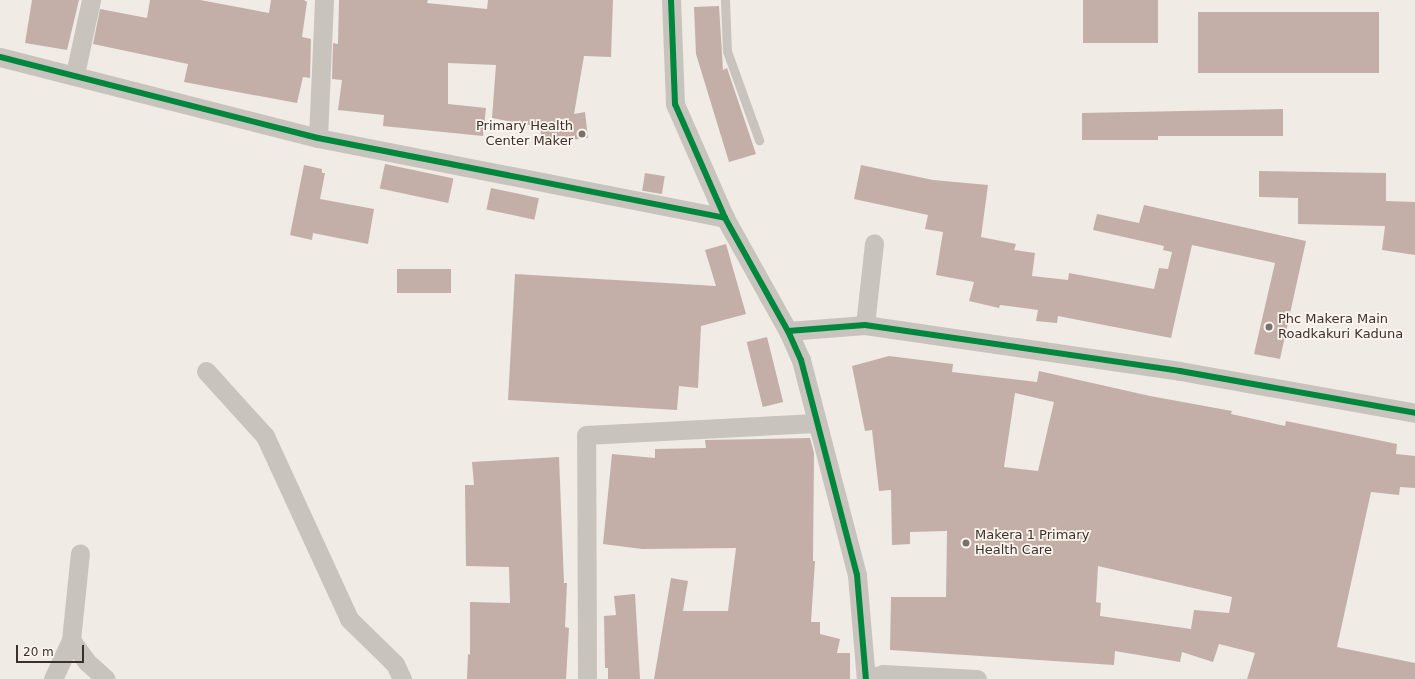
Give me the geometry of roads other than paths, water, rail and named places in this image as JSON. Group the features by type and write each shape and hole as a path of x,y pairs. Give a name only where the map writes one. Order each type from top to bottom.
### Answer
{"street":[{"path":"75,74 91,0"},
{"path":"318,138 324,0"},
{"path":"671,0 675,104 725,218 788,331 801,360 816,423 857,575 866,679 884,674 976,679"},
{"path":"0,57 75,74 318,138 725,218"},
{"path":"865,326 874,242"},
{"path":"788,331 865,326 1180,371 1415,413"},
{"path":"206,371 265,436 349,619 395,664 402,679"},
{"path":"587,679 586,435 816,423"},
{"path":"53,679 71,640 80,553"},
{"path":"71,640 87,662 106,679"}],"lane":[{"path":"725,0 727,51 758,140"}],"place":[{"name":"Primary Health Center Maker","path":"582,134"},
{"name":"Phc Makera Main Roadkakuri Kaduna","path":"1269,327"},
{"name":"Makera 1 Primary Health Care","path":"966,543"}]}
